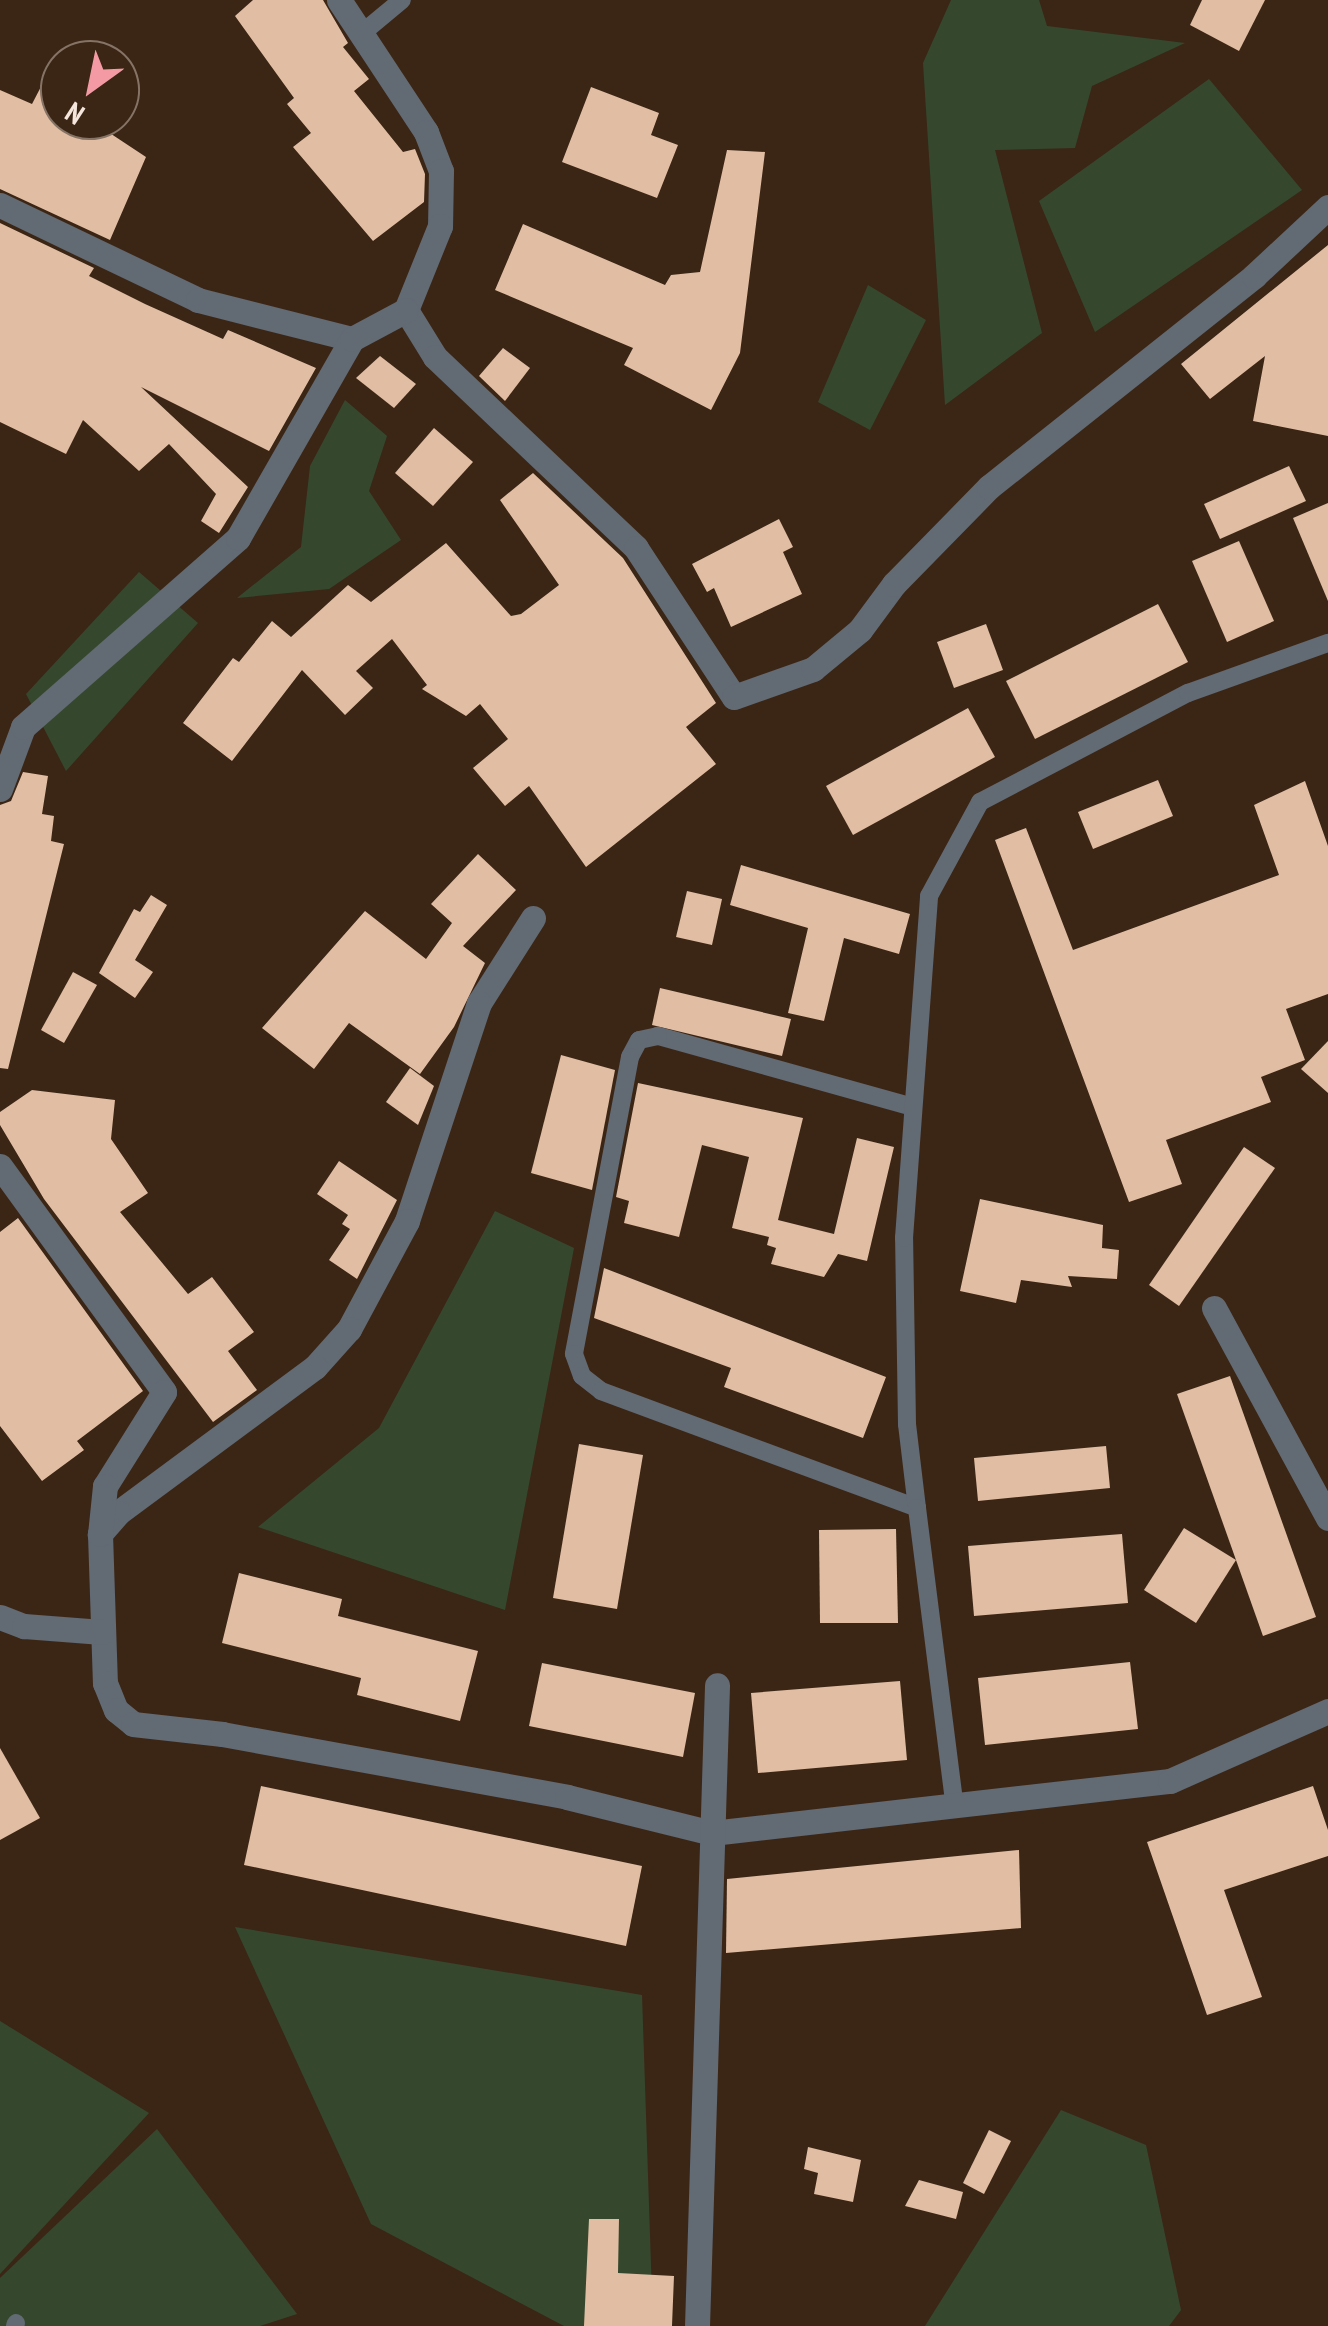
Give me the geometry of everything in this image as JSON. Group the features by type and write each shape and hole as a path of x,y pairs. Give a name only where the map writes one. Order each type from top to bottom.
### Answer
{"street":[{"path":"0,789 22,727 167,607 238,538 352,339 406,310 440,226 442,171 426,132 339,0"},
{"path":"0,205 198,300 352,339"},
{"path":"406,310 435,357 636,548 734,697 813,669 860,630 894,584 989,486 1254,276 1328,207"},
{"path":"100,1534 118,1513 315,1368 348,1329 407,1221 479,1002 533,918"},
{"path":"0,1166 164,1392 105,1486 100,1534 105,1684 116,1710 133,1724 222,1734 567,1797 712,1833 955,1809 1170,1782 1328,1711"},
{"path":"1214,1308 1328,1518"},
{"path":"0,1617 24,1626 102,1632"},
{"path":"697,2326 717,1685"}],"lane":[{"path":"362,34 402,0"},
{"path":"955,1809 907,1424 904,1238 929,896 980,802 1188,693 1328,644"},
{"path":"914,1107 658,1036 639,1040 630,1057 574,1354 582,1376 601,1391 918,1508"}],"green space":[{"path":"951,0 1039,0 1047,26 1185,43 1092,86 1075,148 995,150 1042,333 945,405 923,63"},
{"path":"1209,79 1302,190 1095,332 1039,201"},
{"path":"868,285 926,320 870,430 818,402"},
{"path":"345,400 387,436 369,491 401,540 329,589 237,598 301,547 310,466"},
{"path":"139,572 198,623 66,771 26,694"},
{"path":"495,1211 574,1248 505,1610 258,1527 379,1428"},
{"path":"235,1927 642,1995 653,2326 564,2326 371,2224"},
{"path":"0,2021 149,2113 0,2274"},
{"path":"1061,2110 1146,2145 1181,2310 1169,2326 925,2326"},
{"path":"157,2129 297,2314 260,2326 0,2326 0,2278"}],"building":[{"path":"253,0 323,0 348,43 343,47 369,79 354,91 403,152 415,149 425,174 424,202 373,241 293,147 311,133 287,104 294,98 235,16"},
{"path":"1202,0 1265,0 1239,51 1190,25"},
{"path":"591,87 659,113 651,135 678,145 657,198 562,162"},
{"path":"40,89 40,140 120,140 146,157 110,240 0,189 0,90 32,104"},
{"path":"727,150 765,152 740,353 711,410 624,365 633,348 495,290 523,224 665,285 671,275 700,272"},
{"path":"0,223 94,268 89,276 145,304 223,339 228,330 316,368 269,451 141,387 248,487 219,533 201,521 216,494 169,444 139,471 83,420 66,454 0,422"},
{"path":"1328,245 1328,436 1253,421 1265,356 1210,399 1181,364"},
{"path":"503,348 530,368 505,401 479,376"},
{"path":"380,356 416,384 394,408 356,378"},
{"path":"434,428 473,462 433,506 395,473"},
{"path":"1289,466 1306,501 1220,539 1204,504"},
{"path":"533,473 623,558 716,703 686,727 716,764 586,867 529,786 505,806 473,768 508,739 480,704 466,716 422,689 427,685 392,639 356,671 373,688 345,715 302,670 232,761 183,723 233,658 239,662 272,621 291,637 348,585 371,602 446,543 511,616 521,614 559,585 500,500"},
{"path":"1328,503 1328,601 1293,518"},
{"path":"779,519 793,547 783,552 802,594 731,627 714,588 707,592 692,564"},
{"path":"1239,541 1274,621 1227,642 1192,561"},
{"path":"1158,604 1188,662 1035,739 1006,681"},
{"path":"986,624 1003,670 954,688 937,642"},
{"path":"968,708 995,757 853,835 826,786"},
{"path":"23,772 48,776 42,814 54,816 51,841 64,844 8,1069 0,1068 0,805 11,801"},
{"path":"1158,780 1173,816 1093,849 1078,812"},
{"path":"1305,781 1328,846 1328,994 1286,1009 1305,1060 1261,1077 1271,1102 1166,1140 1182,1184 1129,1202 995,840 1026,828 1073,950 1279,875 1254,805"},
{"path":"478,854 516,890 463,946 485,963 454,1027 420,1074 349,1023 314,1069 262,1028 365,911 426,959 452,923 431,904"},
{"path":"741,865 910,914 899,954 844,938 824,1021 788,1013 808,928 730,905"},
{"path":"687,891 722,899 712,945 676,937"},
{"path":"151,895 167,905 135,960 153,972 135,998 99,973 134,909 140,912"},
{"path":"73,972 97,985 64,1043 41,1030"},
{"path":"660,988 791,1019 782,1056 652,1025"},
{"path":"1328,1041 1328,1093 1301,1069"},
{"path":"561,1055 615,1070 592,1190 531,1173"},
{"path":"410,1068 434,1086 418,1125 386,1102"},
{"path":"638,1083 803,1118 778,1220 834,1234 857,1138 894,1147 867,1261 838,1254 824,1277 771,1264 776,1248 767,1245 769,1237 732,1228 749,1157 702,1145 679,1237 624,1223 629,1201 616,1197"},
{"path":"32,1090 115,1100 111,1139 148,1193 120,1212 188,1294 212,1277 254,1332 228,1351 257,1390 213,1422 44,1199 0,1125 0,1112"},
{"path":"1244,1147 1275,1168 1179,1306 1149,1285"},
{"path":"339,1161 397,1200 357,1279 329,1260 350,1229 342,1224 348,1215 317,1194"},
{"path":"980,1199 1103,1225 1102,1248 1119,1250 1117,1279 1068,1276 1072,1287 1021,1280 1016,1303 960,1291"},
{"path":"18,1218 143,1391 77,1441 84,1450 42,1481 0,1426 0,1232"},
{"path":"604,1268 886,1377 863,1438 724,1387 731,1368 594,1318"},
{"path":"1230,1376 1316,1617 1263,1636 1177,1394"},
{"path":"579,1444 643,1455 617,1609 553,1598"},
{"path":"1106,1446 1110,1488 978,1501 974,1458"},
{"path":"1184,1528 1236,1560 1196,1623 1144,1590"},
{"path":"896,1529 898,1623 820,1623 819,1530"},
{"path":"1122,1534 1128,1603 974,1616 968,1546"},
{"path":"239,1573 342,1599 338,1616 478,1651 460,1721 357,1695 361,1678 222,1643"},
{"path":"1130,1662 1138,1729 985,1745 978,1678"},
{"path":"542,1663 695,1693 683,1757 529,1726"},
{"path":"900,1681 907,1760 758,1773 751,1693"},
{"path":"0,1748 40,1818 0,1840"},
{"path":"261,1786 642,1866 626,1946 244,1865"},
{"path":"1313,1786 1328,1830 1328,1856 1224,1890 1262,1997 1207,2015 1147,1842"},
{"path":"1019,1850 1021,1928 726,1953 727,1879"},
{"path":"989,2130 1011,2141 984,2194 963,2183"},
{"path":"808,2147 861,2160 853,2202 814,2194 818,2173 804,2169"},
{"path":"919,2180 963,2192 956,2219 905,2206"},
{"path":"589,2219 619,2219 618,2273 674,2276 672,2326 584,2326"}]}
